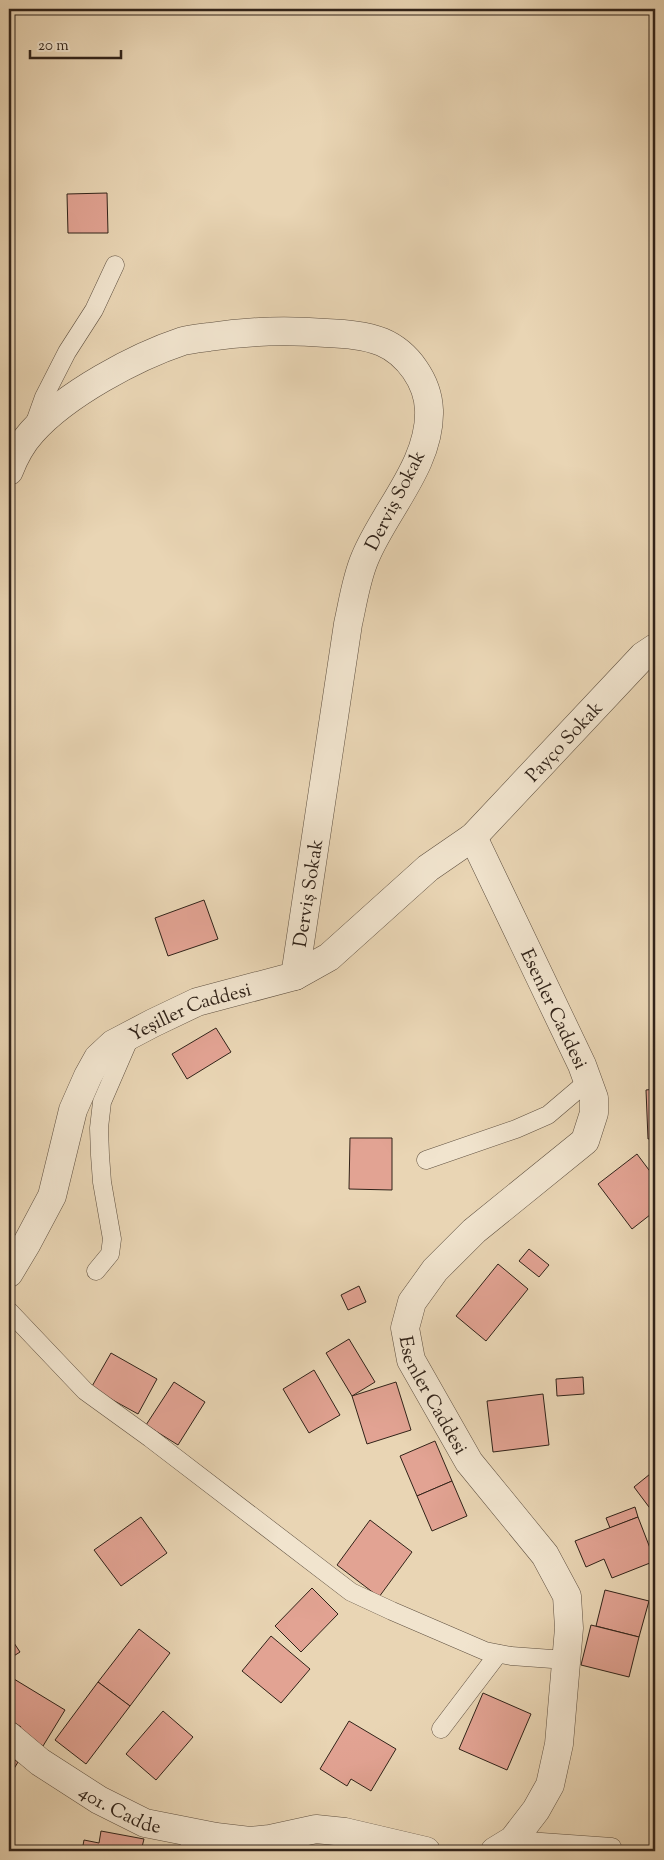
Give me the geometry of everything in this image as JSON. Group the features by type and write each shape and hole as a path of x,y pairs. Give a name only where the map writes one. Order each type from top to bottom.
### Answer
{"street":[{"name":"Derviş Sokak","path":"9,471 31,432 58,408 95,383 134,361 184,341 238,332 288,330 363,336 383,342 401,355 416,370 425,389 429,410 427,432 418,458 399,498 365,558 348,624 295,976"},
{"name":"Payço Sokak","path":"473,837 643,656 655,648"},
{"name":"Yeşiller Caddesi","path":"9,1272 52,1196 73,1110 98,1058 113,1044 153,1022 197,1002 295,976 329,956 428,868 473,837"},
{"name":"Esenler Caddesi","path":"473,837 582,1065 594,1098 594,1113 585,1141 474,1231 435,1270 412,1302 405,1328 411,1360 469,1462 545,1555 567,1596 569,1628 559,1744 550,1785 536,1810 504,1846"},
{"name":"401. Cadde","path":"9,1736 40,1762 127,1815 194,1843 242,1846 316,1829 345,1832 426,1851"}],"lane":[{"path":"31,432 44,397 67,352 94,310 115,265"},
{"path":"96,1271 110,1254 112,1239 102,1182 99,1128 101,1111 130,1035"},
{"path":"426,1160 516,1129 548,1115 588,1081"},
{"path":"9,1311 85,1391 150,1438 351,1592 392,1612 485,1651 498,1654 566,1660"},
{"path":"441,1729 498,1654"},
{"path":"504,1846 612,1847"}],"building":[{"path":"107,193 108,233 68,233 67,194"},
{"path":"204,900 218,939 168,956 155,918"},
{"path":"216,1028 231,1052 187,1079 172,1054"},
{"path":"655,1089 655,1138 648,1139 646,1090"},
{"path":"350,1138 392,1138 392,1190 349,1189"},
{"path":"637,1154 655,1178 655,1211 632,1229 598,1184"},
{"path":"529,1249 549,1265 539,1277 519,1261"},
{"path":"498,1264 528,1289 486,1341 456,1316"},
{"path":"359,1286 366,1302 348,1310 341,1295"},
{"path":"349,1339 375,1382 352,1396 326,1353"},
{"path":"111,1353 157,1379 138,1414 91,1388"},
{"path":"314,1370 340,1415 309,1433 283,1389"},
{"path":"583,1377 584,1394 557,1396 556,1379"},
{"path":"174,1382 205,1402 178,1445 146,1425"},
{"path":"396,1382 411,1430 367,1444 352,1396"},
{"path":"543,1394 549,1445 493,1452 487,1401"},
{"path":"435,1441 452,1481 417,1496 400,1456"},
{"path":"655,1470 655,1515 634,1487"},
{"path":"452,1481 467,1516 432,1531 417,1496"},
{"path":"635,1507 638,1517 610,1528 606,1518"},
{"path":"141,1517 167,1553 121,1586 94,1550"},
{"path":"638,1517 655,1561 612,1578 604,1559 586,1567 575,1541"},
{"path":"370,1520 412,1552 379,1597 337,1565"},
{"path":"312,1588 338,1614 301,1652 275,1626"},
{"path":"605,1590 649,1601 639,1637 596,1626"},
{"path":"591,1625 639,1637 629,1677 581,1665"},
{"path":"139,1629 170,1653 130,1706 98,1682"},
{"path":"271,1636 310,1669 281,1703 242,1671"},
{"path":"12,1640 20,1652 9,1659 9,1643"},
{"path":"14,1679 65,1710 43,1746 18,1731 21,1727 9,1719 9,1688"},
{"path":"98,1682 130,1706 86,1764 55,1740"},
{"path":"483,1693 531,1714 507,1770 459,1749"},
{"path":"163,1711 193,1737 156,1780 126,1754"},
{"path":"349,1721 396,1749 371,1791 351,1779 347,1786 320,1769"},
{"path":"9,1756 18,1762 9,1777"},
{"path":"101,1831 144,1839 141,1851 82,1851 84,1840 99,1843"}]}
